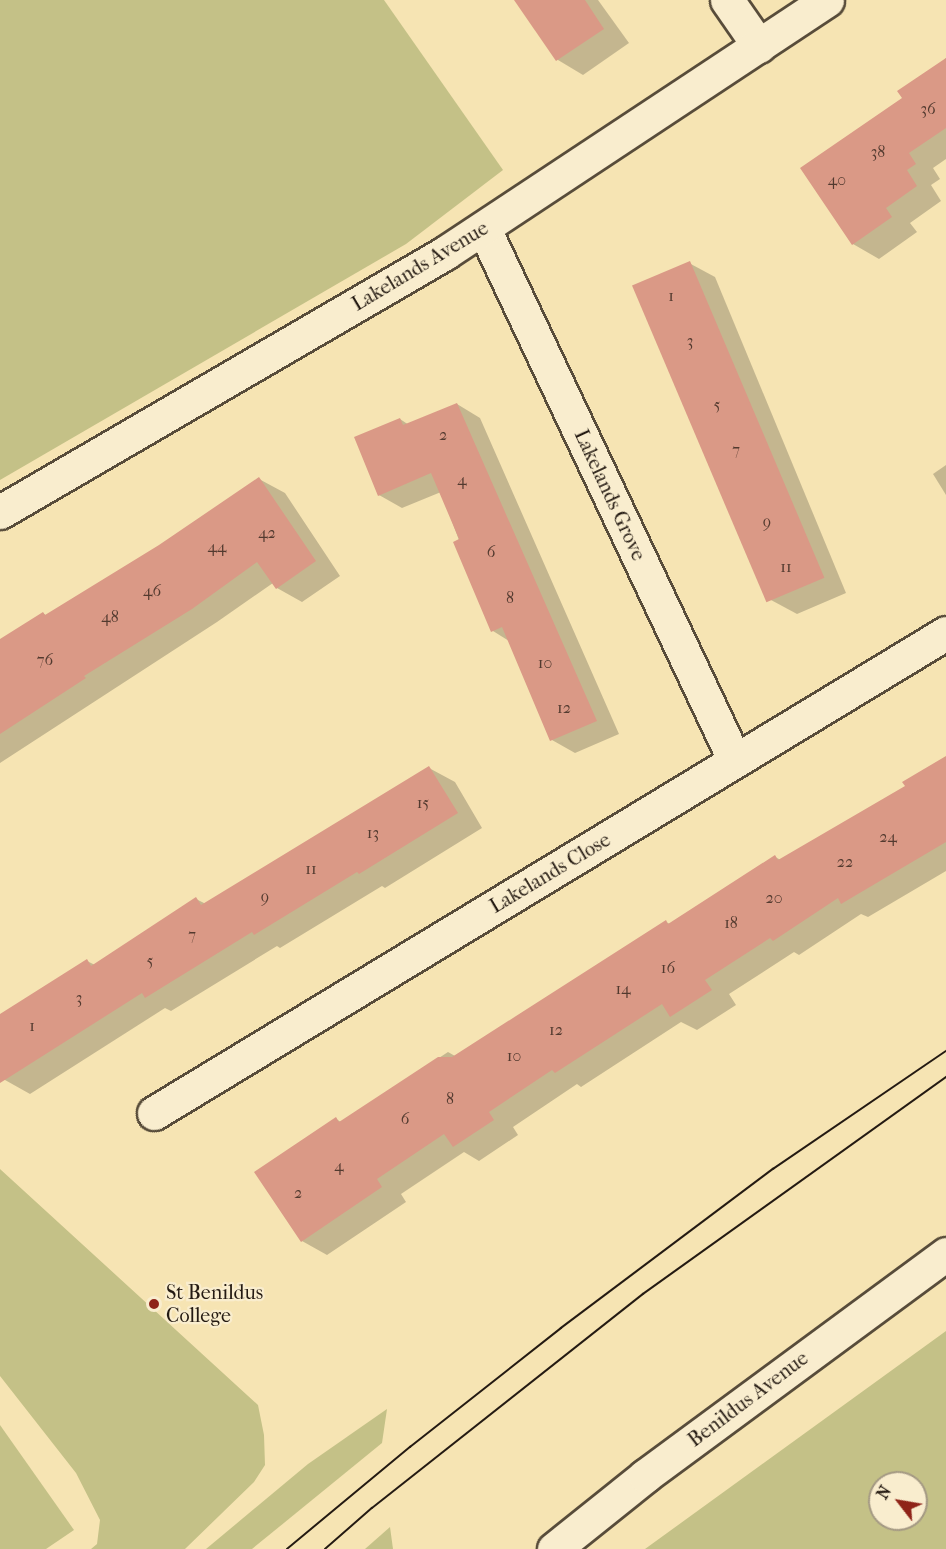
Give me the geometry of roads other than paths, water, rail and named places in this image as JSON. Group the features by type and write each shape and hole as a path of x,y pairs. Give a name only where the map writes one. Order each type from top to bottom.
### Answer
{"street":[{"path":"727,0 759,46"},
{"name":"Lakelands Avenue","path":"0,512 484,228 827,0"},
{"name":"Lakelands Grove","path":"484,228 735,761"},
{"name":"Lakelands Close","path":"154,1113 946,633"},
{"name":"Benildus Avenue","path":"554,1549 645,1476 946,1254"}],"tram line":[{"path":"287,1549 410,1447 561,1328 773,1169 946,1051"},
{"path":"325,1549 372,1508 643,1294 946,1077"}],"place":[{"name":"St Benildus College","path":"154,1304"}]}
